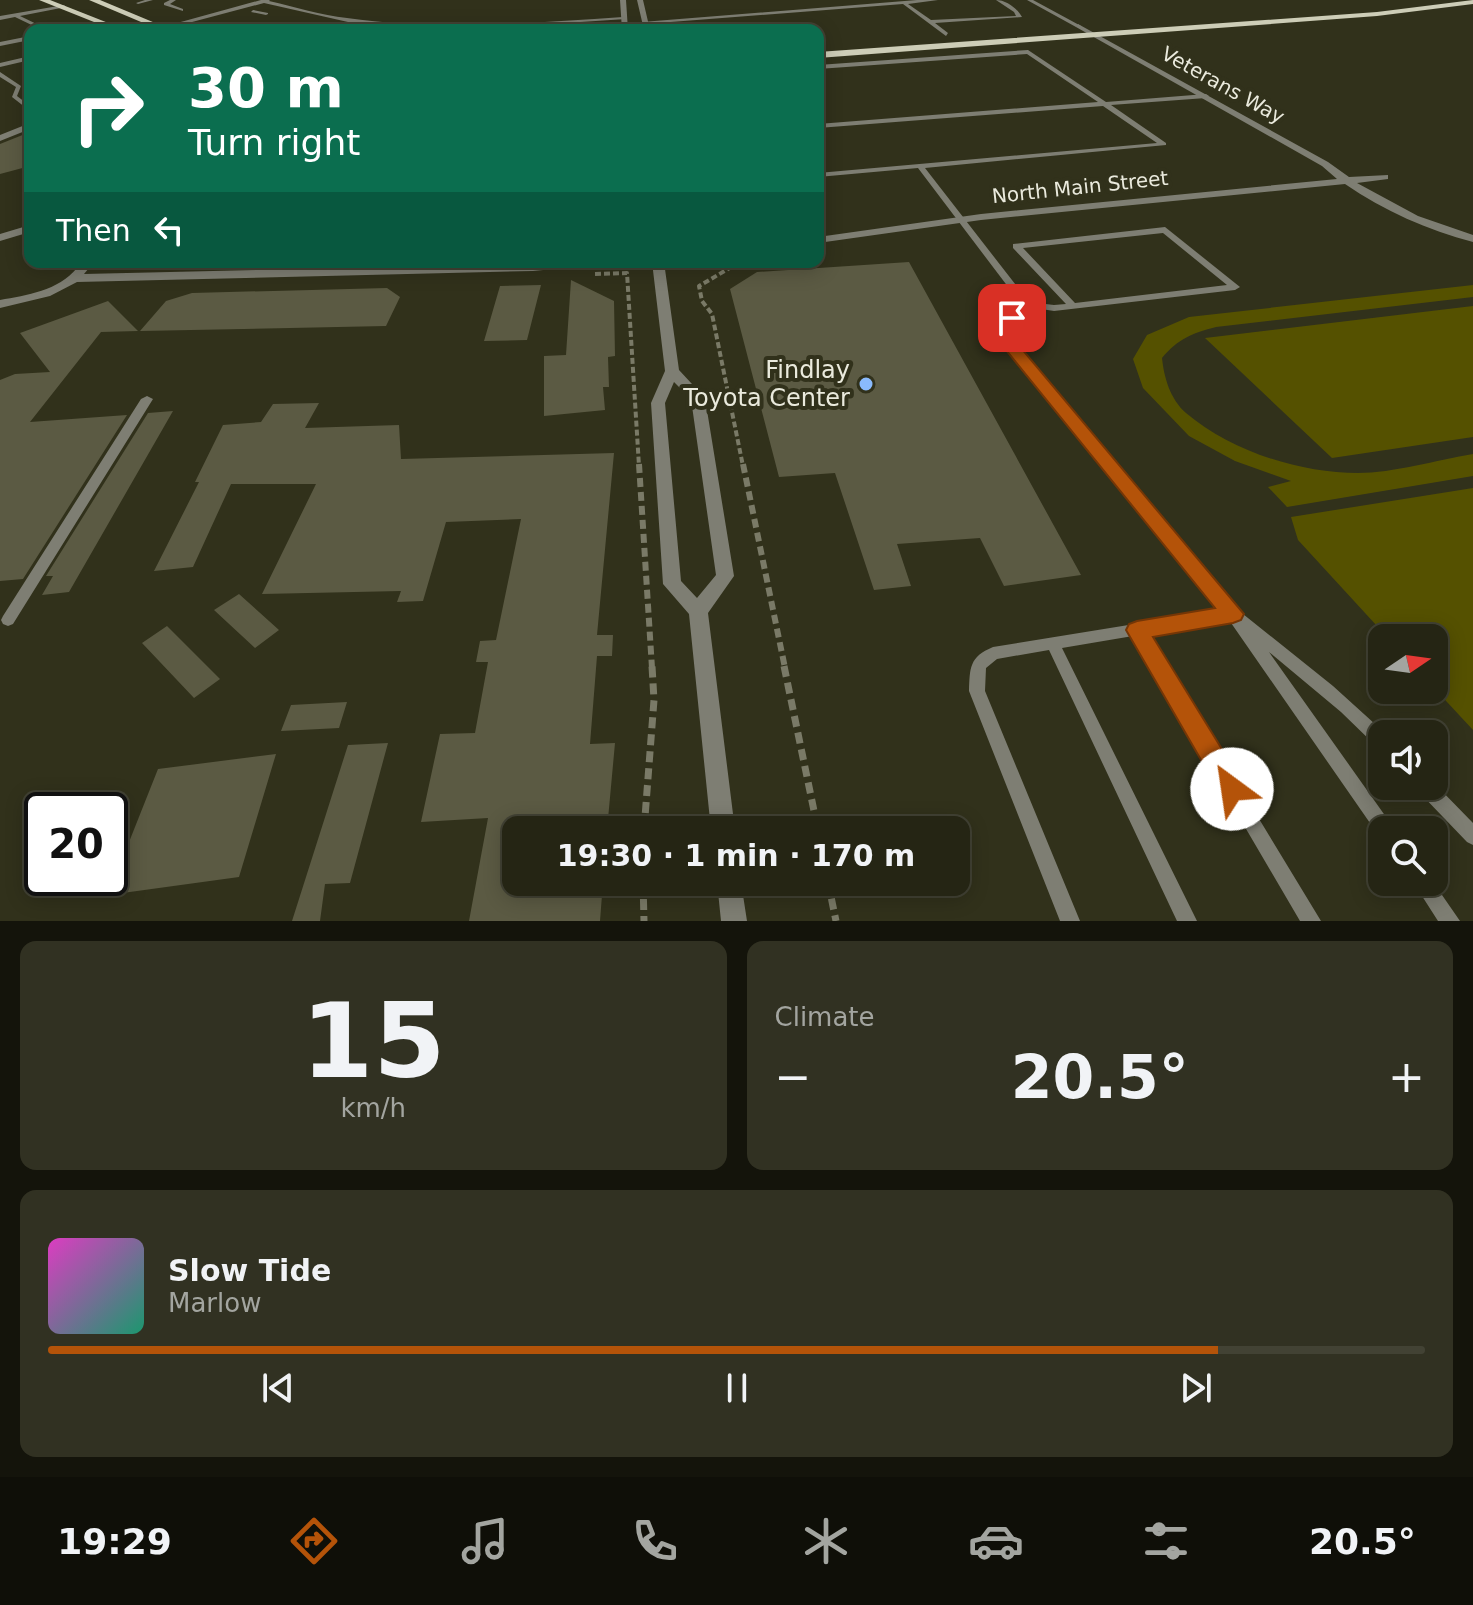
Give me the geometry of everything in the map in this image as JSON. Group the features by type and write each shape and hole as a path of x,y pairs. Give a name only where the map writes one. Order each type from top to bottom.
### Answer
{"main road":[{"path":"43,0 108,24"},
{"path":"93,0 149,24"},
{"path":"824,44 1418,0"},
{"path":"824,55 1377,14 1473,2"}],"street":[{"path":"623,0 624,24"},
{"path":"640,0 646,24"},
{"name":"Veterans Way","path":"1078,26 1325,164 1346,181"},
{"path":"0,65 24,59"},
{"path":"0,138 24,128"},
{"name":"North Main Street","path":"824,239 961,221 1384,177"},
{"path":"1346,181 1419,221 1473,239"},
{"path":"0,238 24,230"},
{"path":"77,278 83,268"},
{"path":"0,304 28,299 77,278 492,268"},
{"path":"659,268 672,371 658,403 672,584 698,611 721,816"},
{"path":"672,371 698,398 725,576 698,611"},
{"path":"731,896 734,921"}],"lane":[{"path":"138,3 167,0"},
{"path":"174,0 166,4 181,10"},
{"path":"236,0 251,4"},
{"path":"667,24 936,0"},
{"path":"929,22 1019,17 1016,11 998,0"},
{"path":"1029,0 1078,26"},
{"path":"179,24 266,1 326,17 394,24"},
{"path":"903,2 946,34"},
{"path":"0,18 64,6"},
{"path":"266,14 253,11 279,6"},
{"path":"15,15 34,24"},
{"path":"313,20 326,17"},
{"path":"580,24 623,19"},
{"path":"346,24 353,21"},
{"path":"0,44 24,39"},
{"path":"824,67 1028,52 1164,144 824,174"},
{"path":"0,74 19,87 14,96 24,104"},
{"path":"824,126 1206,96"},
{"path":"920,166 1026,304 1054,308 1235,287 1165,230 1016,246 1072,305"},
{"path":"1026,304 1012,318 1006,332 1014,350 1233,614 1375,816"},
{"path":"8,620 147,399"},
{"path":"1070,921 977,691 978,665 993,653 1233,614"},
{"path":"1233,614 1276,652 1329,689 1368,727"},
{"path":"1137,630 1311,921"},
{"path":"1053,644 1187,921"},
{"path":"1438,800 1473,836"},
{"path":"1432,896 1450,921"}],"path":[{"path":"730,268 699,286 701,298 712,314 815,816"},
{"path":"627,273 654,700 645,816"},
{"path":"643,896 644,921"},
{"path":"831,896 836,921"}],"shaded area":[{"path":"1473,285 1473,297 1216,327 1186,338 1162,358 1169,387 1186,413 1245,449 1313,469 1358,473 1400,469 1473,454 1473,476 1287,507 1268,487 1291,481 1235,461 1189,436 1143,388 1133,359 1147,335 1189,317"},
{"path":"1473,306 1473,437 1332,458 1205,338"},
{"path":"1473,488 1473,730 1448,703 1448,624 1375,624 1298,540 1291,517"}],"building":[{"path":"24,134 24,168 0,174 0,144"},
{"name":"Findlay Toyota Center","path":"909,262 1081,575 1004,586 980,538 897,544 911,586 874,590 835,473 779,477 730,289 757,272"},
{"path":"571,280 614,301 615,356 608,357 609,387 603,387 605,410 544,416 544,356 566,355"},
{"path":"541,285 527,340 484,341 500,286"},
{"path":"387,288 400,297 386,326 140,331 166,301 192,293"},
{"path":"108,301 138,331 101,332 30,422 127,415 23,579 0,581 0,380 15,374 50,372 20,333"},
{"path":"319,403 305,428 399,425 401,459 614,453 597,635 613,635 612,656 597,656 590,744 615,743 608,816 502,816 502,896 602,896 600,921 469,921 488,818 421,822 440,734 475,733 488,662 476,662 480,641 496,640 521,519 446,522 423,601 397,602 401,591 262,594 316,484 231,484 193,567 154,571 199,482 195,482 223,425 261,422 273,404"},
{"path":"173,411 69,592 42,595 53,576 46,576 148,413"},
{"path":"239,594 279,630 255,648 214,610"},
{"path":"167,626 220,679 194,698 142,643"},
{"path":"347,702 339,728 281,731 291,705"},
{"path":"388,743 350,883 325,884 320,921 292,921 348,745"},
{"path":"276,754 239,877 128,892 128,845 158,769"}],"place":[{"name":"Findlay Toyota Center","path":"866,384"}],"route":[{"path":"1012,318 1006,332 1014,350 1233,614 1137,630 1232,789"}]}
